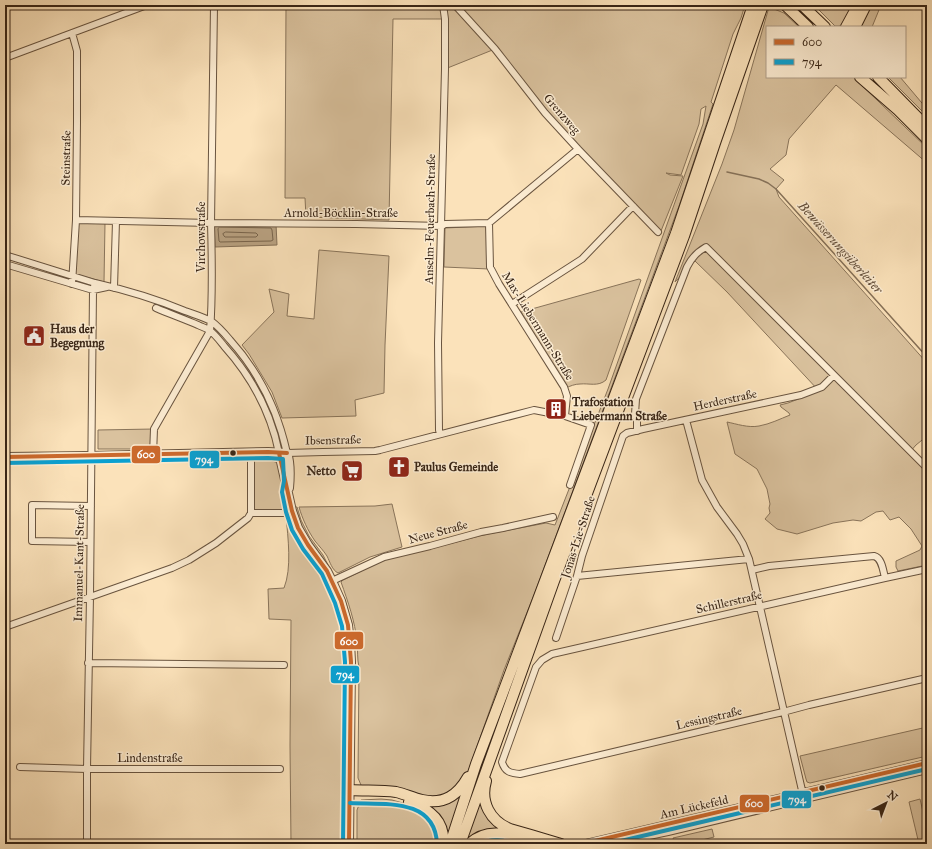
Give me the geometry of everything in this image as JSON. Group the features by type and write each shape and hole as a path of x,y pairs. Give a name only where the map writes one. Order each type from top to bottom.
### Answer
{"main road":[{"path":"450,844 476,764 673,240 753,5"},
{"path":"460,844 557,574 684,236 763,5"},
{"path":"785,5 807,26"},
{"path":"802,5 824,26"},
{"path":"847,26 858,5"},
{"path":"856,26 866,5"},
{"path":"861,78 898,110 927,139"},
{"path":"879,78 927,126"},
{"path":"497,739 485,786 484,800 489,812 496,820 510,828 561,844"},
{"path":"350,794 394,792 423,800 439,801 457,792 464,784 476,764"},
{"path":"350,794 396,798 422,807 434,816 440,824 444,835 443,844"},
{"path":"469,844 473,840 484,835 493,834 504,834 534,844"}],"street":[{"path":"5,58 147,5"},
{"name":"Virchowstraße","path":"153,455 154,429 210,331 214,5"},
{"name":"Anselm-Feuerbach-Straße","path":"440,434 438,343 442,226 445,18 443,5"},
{"name":"Grenzweg","path":"455,5 494,49 545,113 658,232"},
{"name":"Steinstraße","path":"72,33 77,51 76,220 72,284"},
{"path":"489,223 578,149"},
{"path":"512,304 582,259 633,206"},
{"name":"Arnold-Böcklin-Straße","path":"76,220 442,226 445,224 489,223"},
{"path":"112,287 116,221"},
{"name":"Max-Liebermann-Straße","path":"489,223 490,267 498,284 564,387 567,396 565,416"},
{"path":"637,431 635,414 636,399 687,267 694,255 706,247 927,468"},
{"path":"5,255 163,302 211,321 244,356 266,393 283,437 283,453"},
{"path":"5,264 93,290 112,287"},
{"name":"Immanuel-Kant-Straße","path":"86,844 93,290 95,283"},
{"path":"156,308 185,319 210,331 229,352 251,382 261,401 283,453 289,459 290,482 288,491 292,511 298,528 324,567 341,601 348,625 351,662 349,844"},
{"name":"Herderstraße","path":"620,442 622,436 627,433 801,395 822,387 834,375"},
{"name":"Ibsenstraße","path":"5,457 375,451 534,410 565,416 591,425 570,486"},
{"path":"686,420 702,480 717,507 743,544 749,559 803,796"},
{"name":"Jonas-Lie-Straße","path":"556,638 620,442"},
{"path":"5,627 172,568 216,543 248,518 251,513 251,453"},
{"path":"90,542 32,541 32,505 91,506"},
{"path":"251,513 285,513"},
{"name":"Neue Straße","path":"332,581 384,557 481,532 553,517"},
{"path":"752,570 769,566 874,556 878,557 880,560 885,578"},
{"path":"577,576 749,559"},
{"name":"Schillerstraße","path":"502,762 538,664 547,657 558,652 927,569"},
{"path":"88,662 284,665"},
{"name":"Lessingstraße","path":"502,762 505,769 510,773 520,774 927,678"},
{"name":"Am Lückefeld","path":"611,844 668,832 927,763"},
{"name":"Lindenstraße","path":"20,767 87,769 280,769"},
{"name":"Am Lückefeld","path":"582,844 927,770"}],"shaded area":[{"path":"286,5 745,5 741,18 733,34 711,102 713,104 679,206 534,595 504,670 466,777 458,789 435,799 361,788 358,778 359,667 357,642 349,604 341,582 384,560 488,534 546,523 555,525 608,389 703,124 706,106 701,109 699,124 681,175 666,173 670,175 683,176 659,236 658,232 578,149 495,49 445,69 445,19 393,19 389,220 306,217 305,198 285,198"},
{"path":"814,5 881,5 872,26 847,26 843,24 835,26"},
{"path":"769,7 784,13 798,26 766,26 766,78 854,78 927,148 927,163 836,85 789,139 786,155 770,169 784,180 776,189 779,197 927,363 927,436 909,453 927,472 927,565 898,571 896,561 920,550 922,546 911,529 899,517 890,520 883,511 876,512 861,521 853,520 833,523 797,534 777,529 765,519 770,513 770,504 767,489 757,469 735,454 727,422 743,426 759,426 771,423 790,415 780,405 819,391 727,292 695,261 675,282 734,130"},
{"path":"889,78 901,78 927,109 927,116"},
{"path":"78,222 105,223 104,282 75,274"},
{"path":"488,226 489,269 444,267 445,228"},
{"path":"319,250 389,256 384,393 355,400 356,416 282,418 272,392 242,345 274,312 269,289 289,294 287,316 314,319"},
{"path":"639,279 641,280 606,380 597,384 578,384 566,388 521,312"},
{"path":"154,429 153,449 98,449 98,430"},
{"path":"254,459 267,459 278,463 289,511 255,512 252,510"},
{"path":"392,504 402,547 370,557 338,573 333,568 327,556 310,533 299,507 375,506"},
{"path":"294,507 297,507 301,520 309,536 323,555 333,575 305,535"},
{"path":"290,514 333,589 343,620 348,647 346,844 291,844 291,620 269,619 268,589 284,588 289,562 286,516"},
{"path":"927,727 927,756 810,783 807,782 800,756"},
{"path":"463,791 447,838 416,802 422,802"},
{"path":"482,794 483,803 513,833 465,844"},
{"path":"920,799 927,829 927,844 919,844 909,802"},
{"path":"361,800 392,800 410,805 435,821 441,844 357,844 357,810"},
{"path":"712,829 714,837 686,844 675,844 673,838"},
{"path":"495,835 529,844 512,844 499,841 497,844 472,844"}],"water":[{"path":"214,223 276,224 277,245 215,247"}],"waterway":[{"name":"Bewässerungsüberleiter","path":"727,172 759,179 776,189 927,357"}],"transit line":[{"name":"600","path":"5,457 268,452 287,453"},
{"name":"600","path":"279,453 292,511 298,528 308,545 327,571 341,601 348,625 351,662 349,844"},
{"name":"794","path":"5,463 268,458 283,459 284,481 282,492 286,512 292,530 303,549 322,574 335,603 342,626 345,662 343,844"},
{"name":"600","path":"582,844 927,763"},
{"name":"794","path":"608,844 927,769"},
{"name":"794","path":"350,803 392,804 417,811 427,818 434,829 437,844"},
{"name":"794","path":"479,844 498,840 517,844"}],"place":[{"name":"Haus der Begegnung","path":"34,336"},
{"name":"Trafostation Liebermann Straße","path":"556,409"},
{"name":"Paulus Gemeinde","path":"399,467"},
{"name":"Netto","path":"352,471"}]}
